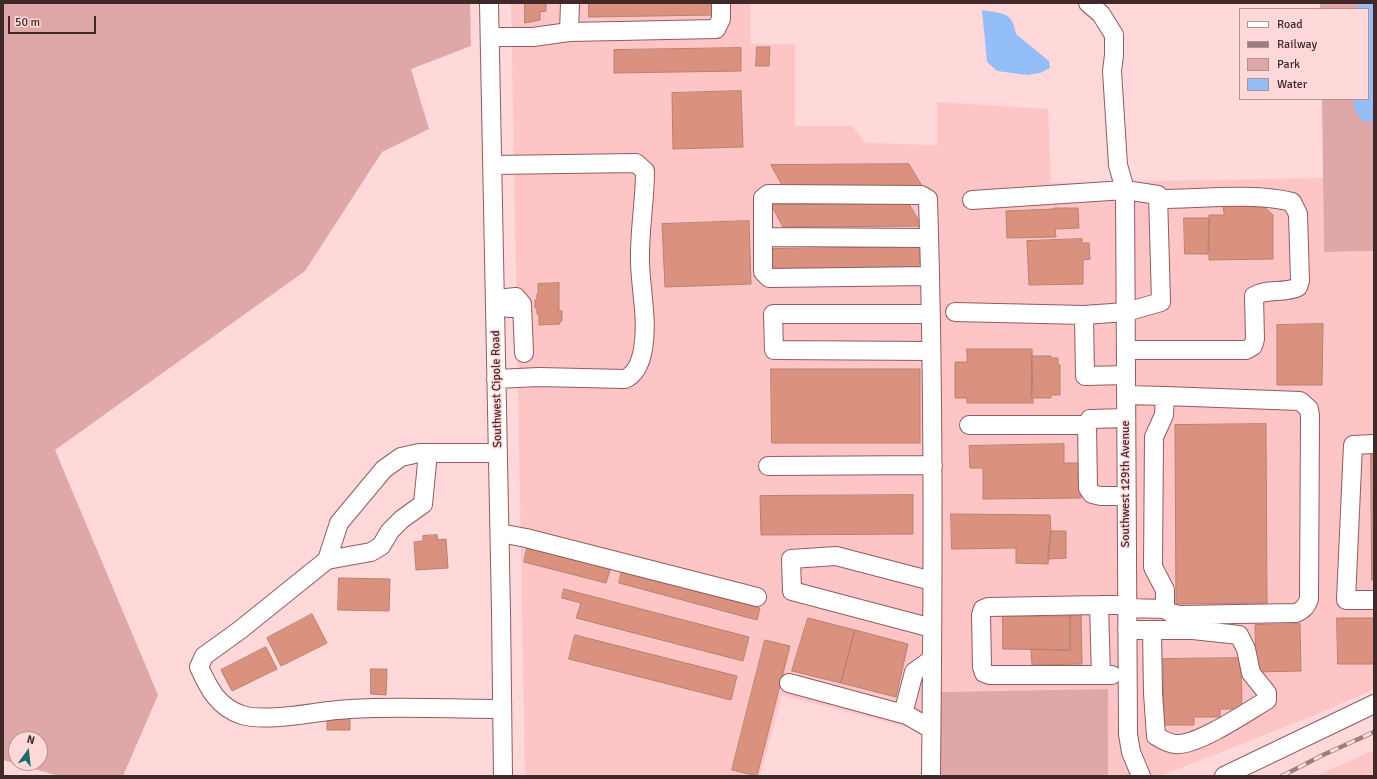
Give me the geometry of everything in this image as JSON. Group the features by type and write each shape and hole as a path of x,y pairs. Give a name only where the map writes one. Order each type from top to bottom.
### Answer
{"street":[{"name":"Southwest Cipole Road","path":"489,3 496,303 497,454 500,533 503,776"},
{"path":"569,32 570,3"},
{"path":"490,37 533,37 569,32 716,29 721,19 721,3"},
{"name":"Southwest 129th Avenue","path":"1088,3 1101,14 1114,35 1112,71 1118,165 1125,190 1128,734 1131,752 1141,776"},
{"path":"493,165 636,163 645,171 640,263 645,326 643,350 638,366 631,376 625,379 496,379"},
{"path":"955,312 1084,315 1126,312 1160,302 1158,195 1154,193 1125,190 972,200"},
{"path":"930,276 769,278 763,272 763,198 768,194 921,195 928,199 930,276 933,466 931,776"},
{"path":"1126,350 1246,350 1253,346 1255,339 1254,296 1261,292 1291,290 1298,288 1300,281 1298,214 1292,202 1280,199 1255,197 1159,200"},
{"path":"763,234 768,237 929,238"},
{"path":"496,303 507,308 516,308 522,304 524,353"},
{"path":"930,314 773,314 774,350 931,351"},
{"path":"1084,315 1085,376 1126,376"},
{"path":"1126,395 1300,401 1309,409 1310,416 1309,599 1303,610 1296,613 1179,614 1171,613 1165,609 1099,604 988,607 983,609 981,615 982,667 984,673 990,675 1127,674"},
{"path":"1164,396 1164,415 1154,437 1153,567 1165,590 1165,609"},
{"path":"1126,418 1090,419 1087,425 1088,488 1092,494 1101,496 1126,496"},
{"path":"969,425 1087,425"},
{"path":"1374,444 1353,445 1346,600 1374,600"},
{"path":"428,453 423,504 402,519 390,531 381,546 371,552 327,560 240,630 204,656 199,667 209,689 225,708 242,715 259,718 350,709 502,709"},
{"path":"327,560 339,523 384,469 396,460 406,454 497,454"},
{"path":"768,466 933,466"},
{"path":"500,533 534,540 757,597"},
{"path":"932,581 836,556 791,559 792,591 932,628"},
{"path":"1099,604 1101,675"},
{"path":"1127,630 1152,630 1193,630 1239,635 1246,649 1251,673 1267,693 1267,700 1217,729 1194,740 1178,745 1164,741 1156,736 1154,718 1152,630"},
{"path":"903,714 914,672 932,659"},
{"path":"790,683 903,714 932,729"},
{"path":"1224,776 1374,704"}],"shaded area":[{"path":"511,3 750,3 751,44 795,44 795,126 852,126 866,143 937,145 937,102 1048,109 1051,183 1323,178 1324,252 1374,251 1374,689 1313,716 1160,776 1108,776 1107,689 941,692 942,736 782,695 760,776 525,776"},
{"path":"1374,750 1374,776 1316,776"}],"green space":[{"path":"3,3 470,3 471,46 411,69 429,129 382,152 305,271 55,450 158,695 123,776 59,776 42,771 48,771 48,731 8,731 8,761 3,760"},
{"path":"1320,3 1374,3 1374,251 1324,252 1322,100 1369,100 1369,8 1320,8"},
{"path":"1108,689 1108,776 941,776 941,692"}],"water":[{"path":"1358,3 1374,3 1374,123 1361,120 1355,110 1353,100 1369,100 1369,8 1357,8"},
{"path":"982,10 1001,13 1009,17 1012,21 1016,34 1049,61 1050,68 1040,73 1027,75 997,71 987,62"}],"building":[{"path":"525,3 546,3 546,11 540,12 540,20 525,23"},
{"path":"589,3 714,3 714,15 589,17"},
{"path":"757,47 770,47 769,66 756,66"},
{"path":"741,48 741,71 614,73 614,50"},
{"path":"741,91 743,147 673,149 672,93"},
{"path":"909,164 922,186 783,187 771,165"},
{"path":"909,204 922,226 783,227 771,205"},
{"path":"1223,205 1263,206 1273,215 1273,259 1209,260 1209,215 1224,215"},
{"path":"1078,208 1079,228 1055,229 1056,237 1007,238 1006,211"},
{"path":"1184,218 1209,218 1208,254 1185,254"},
{"path":"749,221 751,284 665,287 662,224"},
{"path":"1082,239 1082,243 1089,243 1090,259 1083,260 1083,284 1029,285 1027,241"},
{"path":"926,247 926,271 769,272 769,249"},
{"path":"559,283 559,311 562,311 562,315 559,316 562,316 562,321 560,321 560,324 539,325 539,314 537,314 537,308 535,308 535,300 537,300 538,294 538,284"},
{"path":"1323,324 1322,385 1277,385 1277,325"},
{"path":"967,349 1032,349 1033,403 967,403 967,398 955,398 955,362 967,362"},
{"path":"1032,356 1051,356 1051,358 1058,358 1058,365 1060,365 1060,395 1051,395 1051,398 1032,398"},
{"path":"771,369 920,369 920,443 772,443"},
{"path":"1266,424 1267,603 1176,604 1175,425"},
{"path":"1064,444 1064,463 1081,463 1081,498 983,499 983,468 970,468 969,446"},
{"path":"1371,451 1374,451 1374,580 1372,580"},
{"path":"913,495 913,534 761,535 760,496"},
{"path":"951,514 1050,515 1051,531 1048,564 1016,563 1016,548 952,549"},
{"path":"1051,531 1066,531 1066,558 1048,559"},
{"path":"437,535 438,540 446,539 448,568 416,570 414,542 423,541 423,536"},
{"path":"528,545 611,567 606,583 524,562"},
{"path":"622,571 760,608 757,620 619,583"},
{"path":"339,578 390,579 389,611 338,610"},
{"path":"564,589 749,637 743,661 576,618 581,603 562,598"},
{"path":"1071,611 1081,611 1082,664 1032,665 1031,649 1070,650"},
{"path":"312,614 327,643 281,666 267,638"},
{"path":"1003,616 1070,616 1070,650 1003,649"},
{"path":"808,618 855,630 841,683 792,671"},
{"path":"1337,618 1374,618 1374,664 1338,664"},
{"path":"1300,624 1301,671 1256,672 1255,625"},
{"path":"855,630 908,644 896,697 841,683"},
{"path":"575,635 737,676 731,700 569,659"},
{"path":"765,640 790,646 757,776 732,770"},
{"path":"266,647 277,669 232,691 221,670"},
{"path":"1241,658 1242,709 1220,709 1220,717 1194,717 1194,725 1164,725 1163,659"},
{"path":"371,669 387,669 386,695 371,694"},
{"path":"350,719 350,730 327,730 327,720"}],"railway":[{"path":"1282,776 1323,755 1374,732"}]}
